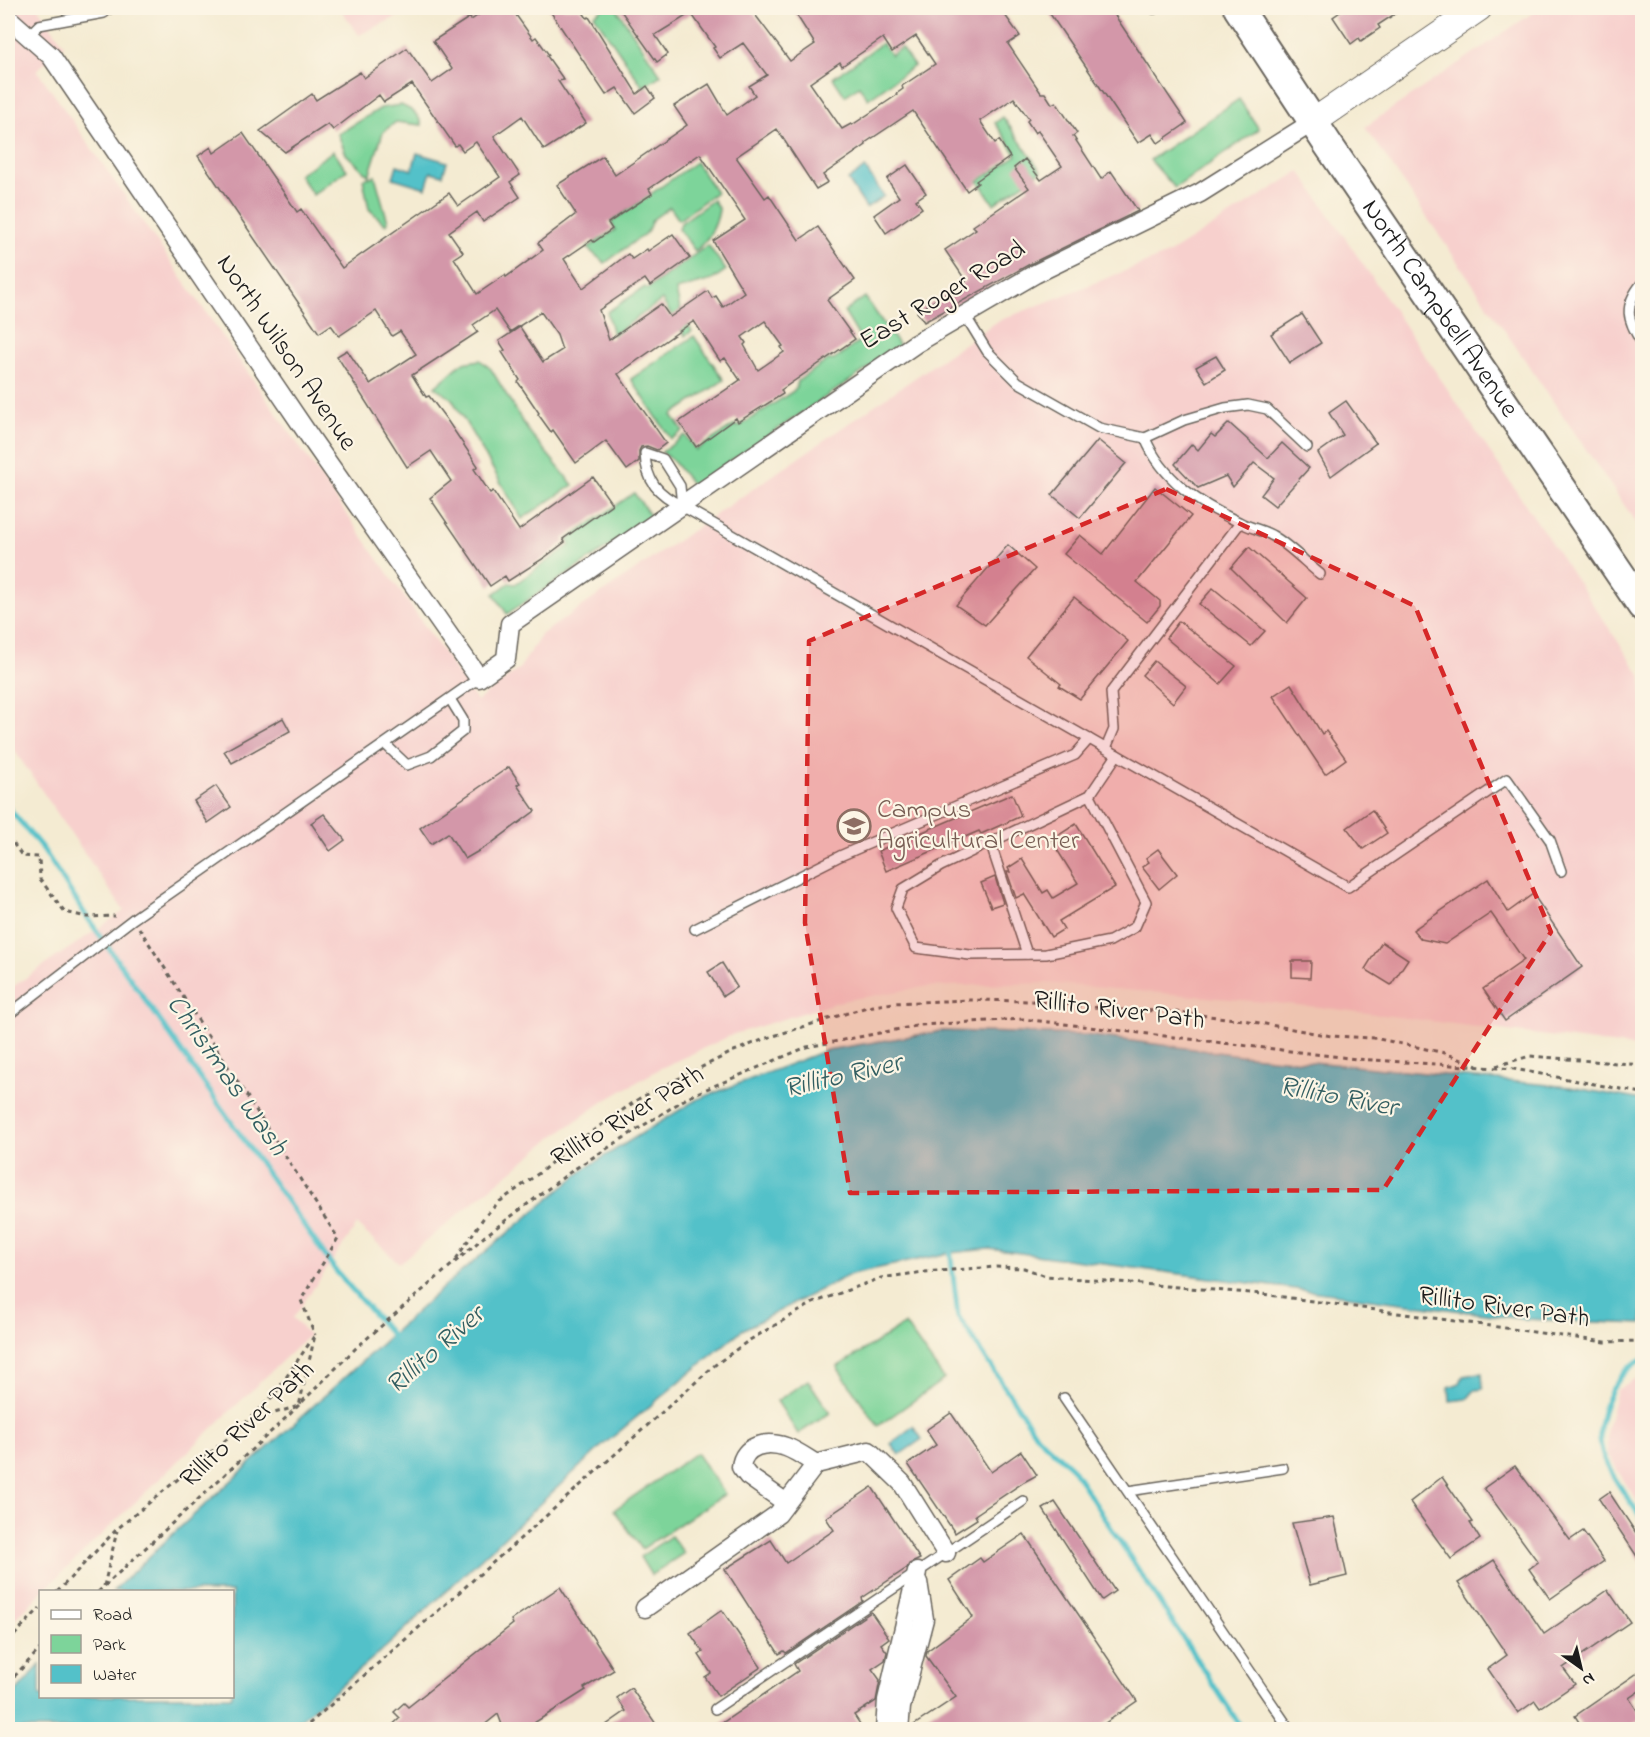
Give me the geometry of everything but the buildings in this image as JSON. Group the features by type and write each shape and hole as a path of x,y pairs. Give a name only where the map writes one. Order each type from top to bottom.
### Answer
{"main road":[{"name":"North Campbell Avenue","path":"1238,8 1313,122 1640,597"}],"street":[{"name":"East Roger Road","path":"479,678 506,659 510,624 915,344 1035,274 1200,193 1313,122 1479,8"},
{"name":"North Wilson Avenue","path":"8,18 51,56 306,430 479,678"},
{"path":"785,1502 748,1476 741,1467 742,1458 747,1451 766,1444 778,1445 787,1447 816,1464"},
{"path":"645,1608 778,1514 816,1464 869,1451 902,1483 946,1553"},
{"path":"885,1730 887,1700 900,1681 924,1618 917,1572"},
{"path":"899,1730 900,1681"}],"lane":[{"path":"28,36 39,26 104,12 110,8"},
{"path":"1642,283 1634,293 1628,316 1633,330 1642,343"},
{"path":"965,315 987,351 1018,382 1099,428 1145,438 1184,420 1225,408 1248,405 1268,409 1307,447"},
{"path":"1145,438 1151,454 1169,476 1206,506 1273,536 1320,574"},
{"path":"682,506 680,486 663,459 645,453 646,470 662,496 1348,887 1507,779 1550,840 1561,871"},
{"path":"1106,748 1114,729 1112,692 1240,523"},
{"path":"8,1015 134,919 479,678"},
{"path":"385,744 407,765 431,756 463,731 463,720 450,699"},
{"path":"695,928 840,856 1075,755 1089,739"},
{"path":"1090,795 1146,902 1135,927 1110,941 1046,954 970,955 916,948 896,908 903,889 940,866 1090,795 1117,755"},
{"path":"990,842 1027,954"},
{"path":"1064,1398 1290,1730"},
{"path":"1128,1491 1282,1468"},
{"path":"715,1709 1023,1502"}],"path":[{"path":"8,807 8,813"},
{"path":"8,836 22,856 39,857 40,879 65,912 87,917 128,915 134,919 338,1238 301,1300 315,1335 299,1406 257,1418 238,1430"},
{"path":"453,1263 484,1217 499,1202 542,1171 564,1151 640,1098 724,1056 767,1038 867,1007 893,1003 969,1000 1032,1001 1123,1010 1166,1011 1243,1020 1331,1036 1374,1038 1445,1053 1478,1066"},
{"name":"Rillito River Path","path":"100,1590 299,1406 356,1348 485,1236 573,1170 690,1096 807,1047 921,1025 1023,1019 1357,1059 1514,1069 1642,1093"},
{"path":"1491,1067 1530,1056 1642,1065"},
{"name":"Rillito River Path","path":"302,1730 715,1365 785,1318 813,1304 881,1278 923,1272 1024,1268 1046,1276 1262,1294 1605,1342 1642,1341"},
{"path":"59,1590 117,1529 238,1430 274,1395 315,1335"},
{"path":"104,1586 117,1529"},
{"path":"8,1642 39,1609"},
{"path":"8,1683 39,1650"}],"highlighted area":[{"path":"1166,489 1415,606 1551,932 1383,1190 850,1193 805,923 809,641"}],"shaded area":[{"name":"Campus Agricultural Center","path":"8,8 38,8 64,45 37,70 477,701 519,669 542,634 996,322 1168,254 1300,171 1642,677 1642,1048 1320,1007 1046,983 923,987 842,1001 734,1034 661,1068 601,1103 553,1137 399,1263 357,1225 293,1318 309,1335 44,1590 39,1590 39,1595 8,1626 8,990 124,911 8,741"},
{"path":"340,8 415,8 359,35"},
{"path":"1540,8 1642,8 1642,531 1365,127"},
{"path":"1642,1374 1642,1509 1607,1454 1607,1429 1617,1390"}],"green space":[{"path":"604,8 616,8 661,75 643,87 594,15"},
{"path":"882,43 891,55 901,48 914,66 868,99 859,86 845,96 833,78"},
{"path":"1239,99 1259,129 1175,188 1150,160"},
{"path":"401,105 414,112 422,125 396,122 383,132 369,176 346,154 338,134 381,108"},
{"path":"1003,117 1041,171 994,204 978,181 1017,155 995,123"},
{"path":"333,151 347,170 313,195 299,175"},
{"path":"696,162 716,192 679,220 670,207 652,220 647,232 605,263 587,248 615,230 611,222"},
{"path":"375,176 388,222 386,225 369,209 363,179"},
{"path":"713,200 719,210 716,222 708,238 695,251 679,229 681,223"},
{"path":"708,245 726,270 712,280 676,290 681,314 692,331 685,336 662,300 613,335 607,312 645,287 647,289"},
{"path":"865,297 900,347 693,486 674,462 662,452 685,435 696,450 735,425 738,427 795,390 798,381 828,360 834,360 861,340 844,312"},
{"path":"694,336 724,380 672,415 683,431 671,439 631,379"},
{"path":"480,360 491,369 527,429 573,485 522,519 452,399 435,387 462,363"},
{"path":"634,493 652,518 507,614 494,594 509,583 515,584 570,545 567,540"},
{"path":"905,1324 944,1379 878,1426 837,1367"},
{"path":"808,1380 830,1413 798,1434 777,1401"},
{"path":"696,1453 725,1494 642,1549 614,1510"},
{"path":"671,1536 684,1553 651,1575 640,1557"}],"water":[{"path":"417,153 447,162 443,175 431,172 426,188 393,178 397,165 412,170"},
{"path":"865,168 884,196 866,208 848,180"},
{"name":"Rillito River","path":"942,1031 1085,1035 1240,1055 1570,1087 1642,1100 1642,1324 1523,1319 989,1249 949,1253 851,1274 742,1330 603,1445 386,1647 289,1729 8,1729 8,1701 39,1666 39,1698 234,1698 234,1590 114,1590 448,1283 587,1167 696,1100 827,1050"},
{"path":"1482,1373 1483,1389 1475,1390 1467,1399 1450,1401 1449,1387 1460,1383 1463,1376"},
{"path":"913,1426 922,1439 899,1455 891,1444"}],"waterway":[{"name":"Christmas Wash","path":"8,807 43,849 87,917 336,1271 397,1341"},
{"path":"950,1249 958,1316 1037,1436 1072,1468 1243,1730"},
{"path":"1642,1359 1631,1367 1612,1389 1602,1417 1600,1432 1601,1446 1608,1467 1642,1519"}],"place":[{"name":"Campus Agricultural Center","path":"854,826"}]}
